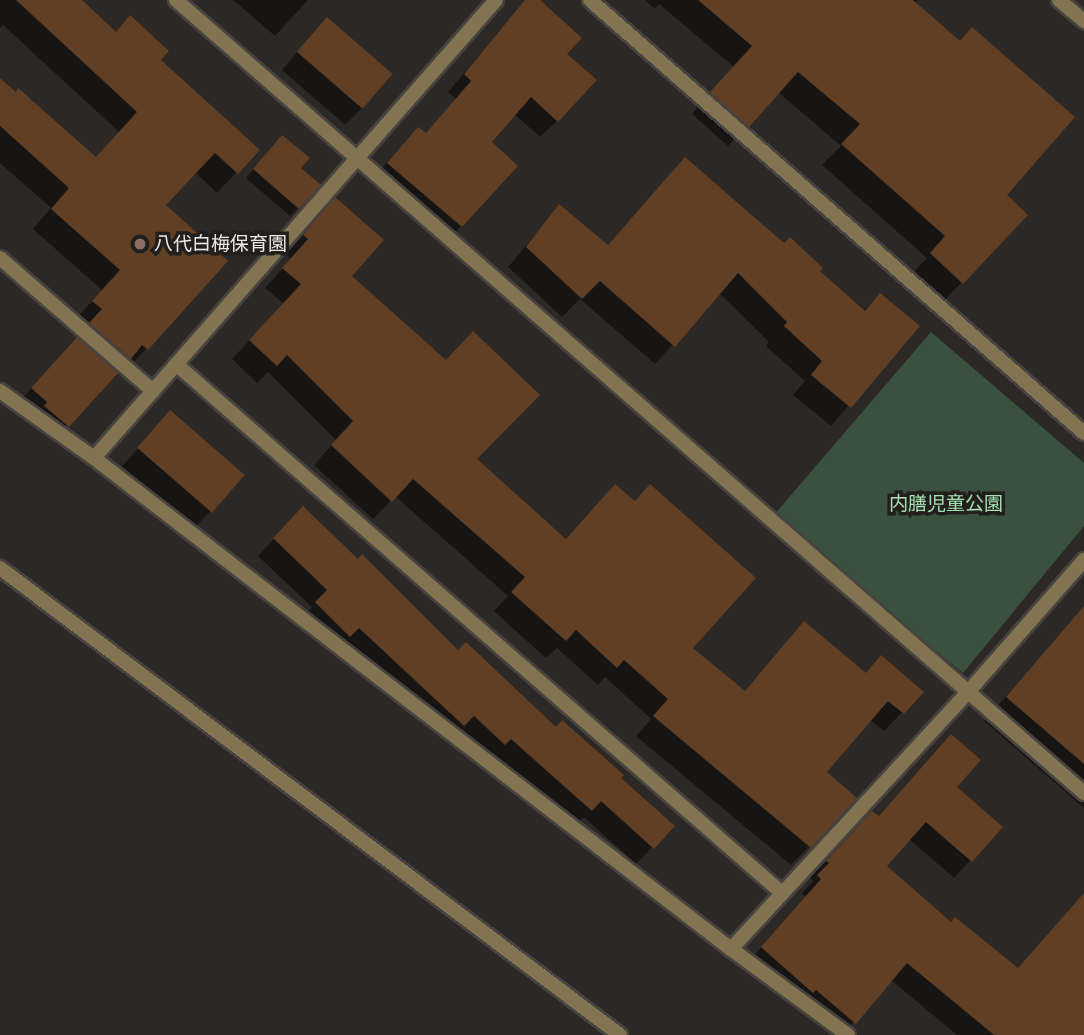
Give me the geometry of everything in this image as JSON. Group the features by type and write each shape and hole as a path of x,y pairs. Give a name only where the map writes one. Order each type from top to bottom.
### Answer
{"street":[{"path":"176,0 1084,793"},
{"path":"94,458 496,0"},
{"path":"590,0 1084,433"},
{"path":"1059,0 1084,21"},
{"path":"0,258 153,391"},
{"path":"176,364 782,893"},
{"path":"0,391 94,458 731,949 848,1035"},
{"path":"731,949 968,692 1084,560"},
{"path":"0,568 620,1035"}],"green space":[{"name":"内膳児童公園","path":"931,332 1084,463 1084,526 963,673 773,516"}],"building":[{"path":"16,0 82,0 116,32 130,15 169,51 161,60 260,150 238,174 215,153 166,205 228,261 148,350 142,345 131,359 89,323 102,309 92,301 120,270 51,209 69,188 0,126 0,78 16,92 18,88 96,157 137,112"},
{"path":"525,0 540,0 582,38 567,54 597,80 558,122 531,97 492,142 518,166 462,227 387,163 418,127 426,133 471,81 464,74"},
{"path":"698,0 913,0 960,41 972,27 1075,117 1007,195 1028,215 963,284 930,253 945,236 841,144 860,124 798,72 749,127 710,92 752,46"},
{"path":"327,17 393,74 362,109 297,52"},
{"path":"282,135 310,158 301,168 321,185 299,209 253,169"},
{"path":"685,157 784,243 790,237 823,268 820,271 865,311 880,293 920,326 851,408 811,375 822,361 784,326 787,322 738,273 675,347 600,281 582,299 526,247 559,204 608,245"},
{"path":"335,197 384,240 352,276 446,360 473,331 540,395 477,459 566,539 615,484 635,501 650,484 756,578 693,648 745,691 804,621 866,673 881,655 924,692 904,714 888,701 827,772 857,798 811,848 653,716 668,699 624,660 617,668 576,630 566,641 511,592 525,577 413,479 392,502 331,445 353,421 287,355 277,366 249,340 301,284 282,268 308,239 303,235"},
{"path":"77,337 118,373 69,427 44,406 47,402 31,388"},
{"path":"170,410 245,475 212,513 137,448"},
{"path":"303,506 358,559 362,554 458,650 466,642 556,727 562,720 624,775 621,778 675,826 654,849 601,801 592,811 511,739 505,745 474,716 464,726 359,628 350,637 315,602 327,590 273,538"},
{"path":"1084,606 1084,764 1006,697"},
{"path":"951,734 981,760 957,787 1003,827 972,862 926,822 887,866 951,922 955,917 1018,968 1084,893 1084,1035 994,1035 907,963 856,1024 816,990 813,993 761,947 821,879 817,875 829,863 826,861 872,811 879,816"}],"place":[{"name":"八代白梅保育園","path":"140,244"}]}
